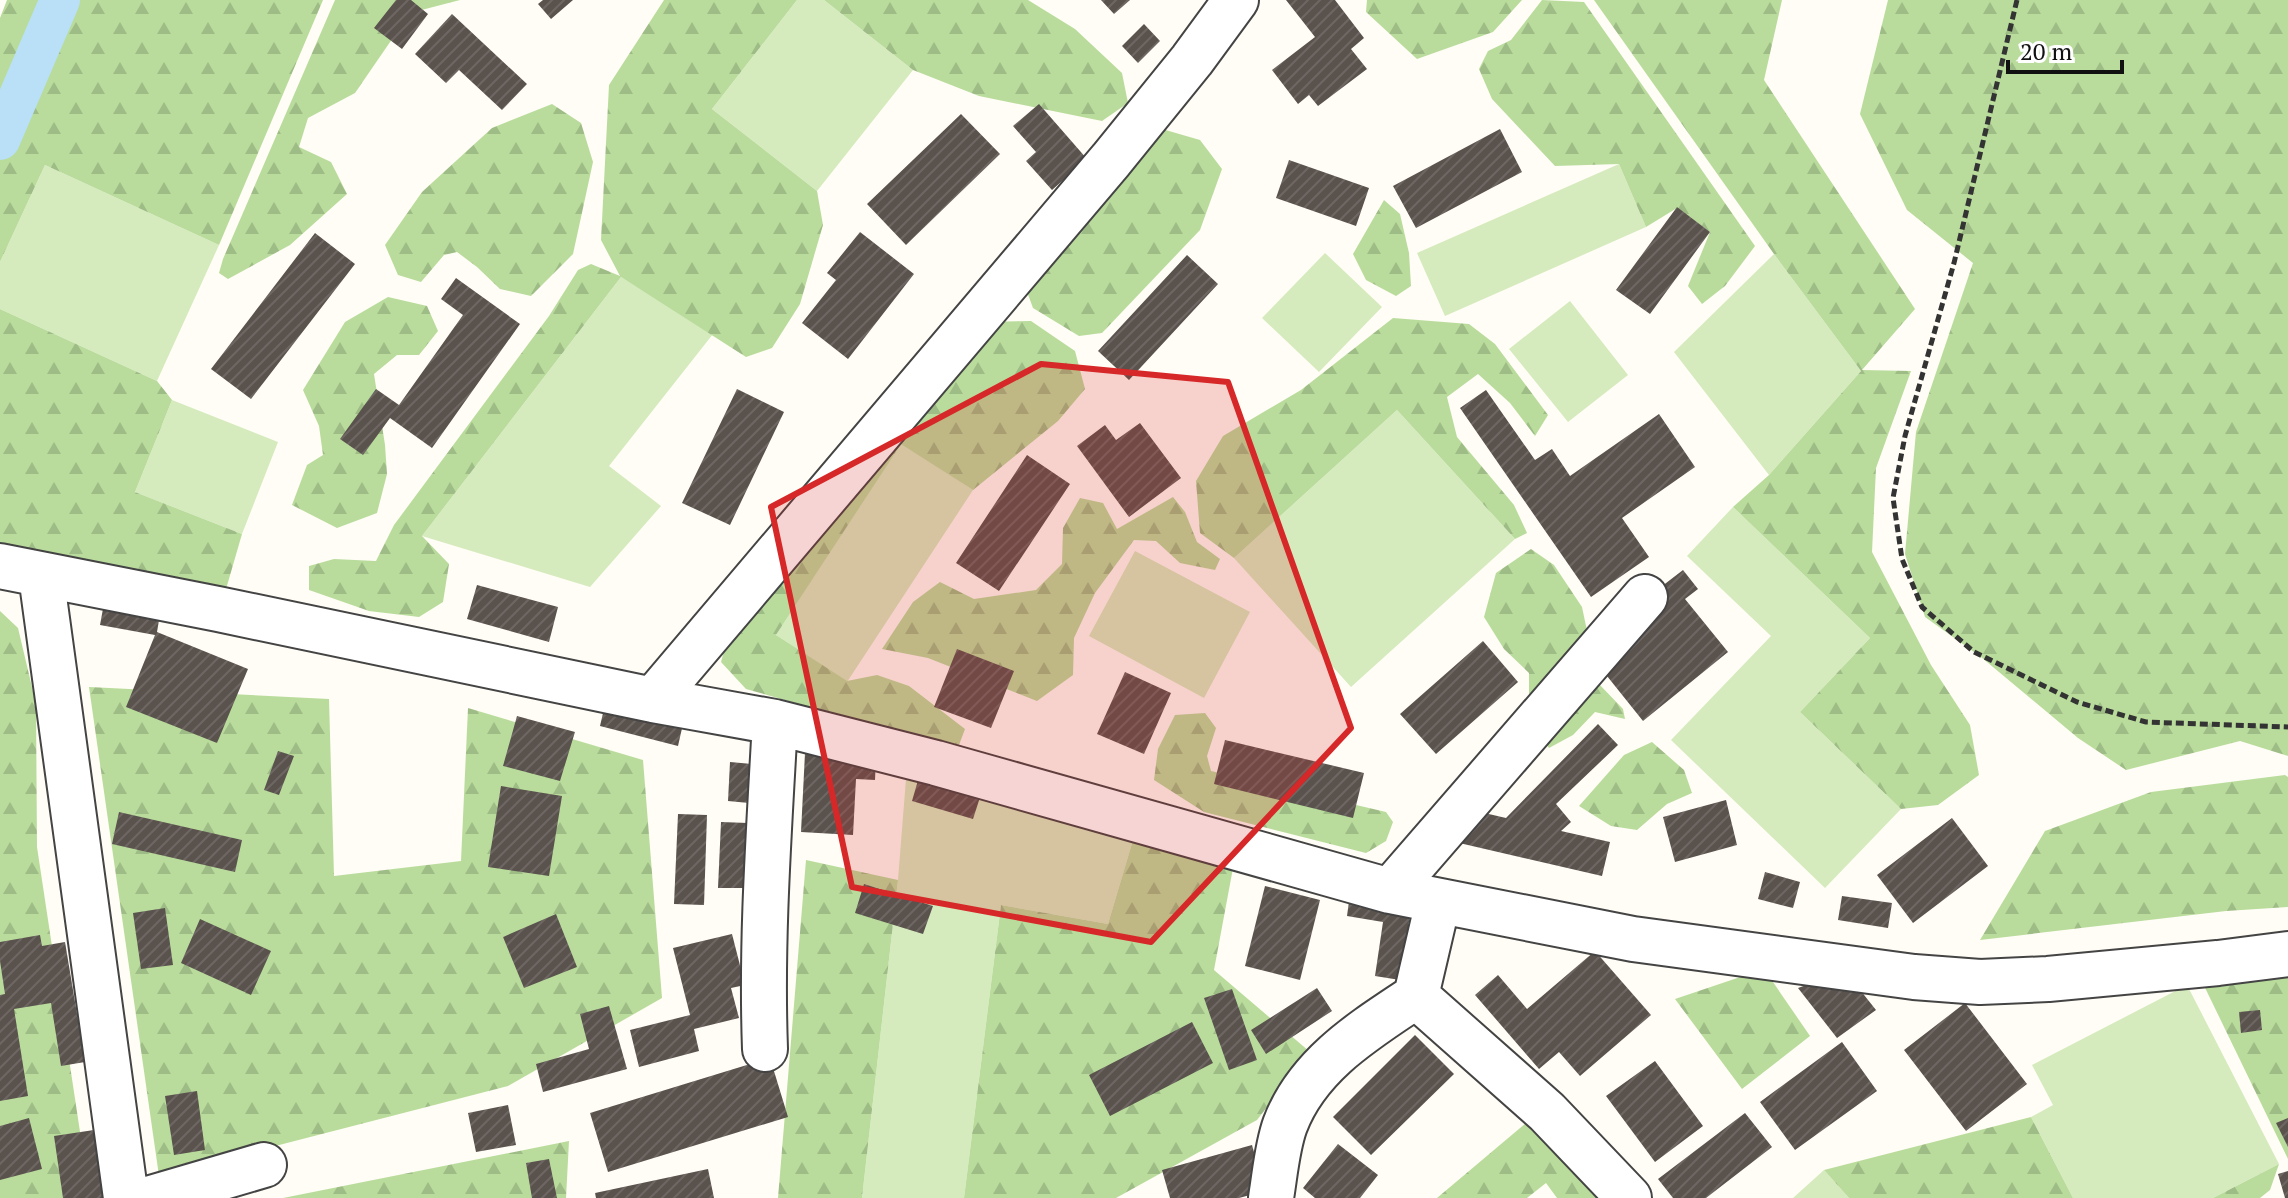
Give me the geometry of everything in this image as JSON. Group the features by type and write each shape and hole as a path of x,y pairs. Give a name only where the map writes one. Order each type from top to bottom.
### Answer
{"street":[{"path":"653,700 1111,160 1236,0"},
{"path":"126,1198 20,570 653,700 775,722 936,763 1390,891 1689,948 1914,977 1980,982 2063,978 2288,954"},
{"path":"1390,891 1645,597"},
{"path":"765,1049 763,991 775,722"},
{"path":"1271,1198 1284,1126 1302,1089 1326,1062 1354,1038 1416,996 1438,902"},
{"path":"1416,996 1547,1112 1629,1198"},
{"path":"151,1198 264,1165"}],"path":[{"path":"2017,0 1954,263 1905,436 1893,498 1902,559 1922,607 1974,652 2077,702 2146,722 2288,727"}],"highlighted area":[{"path":"1041,364 1228,382 1351,728 1151,942 852,887 771,507"}],"green space":[{"path":"7,0 323,0 219,245 45,165 0,262 0,18"},
{"path":"335,0 460,0 410,13 355,93 308,118 299,147 331,162 347,194 290,245 228,279 219,273 223,259"},
{"path":"664,0 797,0 712,109 817,191 823,225 800,304 772,348 746,357 621,277 422,536 449,564 443,602 419,617 369,611 309,590 309,566 334,559 376,561 394,525 549,316 578,270 591,264 620,276 601,240 609,85"},
{"path":"797,0 824,0 913,70 817,191 712,109"},
{"path":"824,0 1028,0 1075,29 1122,73 1128,103 1102,121 979,96 913,70"},
{"path":"1367,0 1522,0 1493,32 1417,59 1366,12"},
{"path":"1542,0 1584,2 1755,246 1725,286 1702,304 1688,286 1710,232 1677,208 1646,227 1619,164 1555,166 1492,99 1479,69 1488,51 1511,40"},
{"path":"1594,0 1782,0 1764,80 1915,309 1862,370 1911,371 1876,468 1872,552 1931,665 1970,725 1979,775 1938,805 1901,809 1800,712 1870,638 1733,507 1769,475 1861,371"},
{"path":"1888,0 2288,0 2288,756 2240,741 2126,770 2078,738 1981,657 1925,617 1905,554 1916,432 1973,263 1907,210 1860,114"},
{"path":"552,104 581,123 593,162 573,254 531,296 500,289 457,252 444,255 421,282 398,275 385,245 422,192 492,128"},
{"path":"1162,129 1200,140 1222,169 1200,230 1102,333 1079,336 1033,308 1023,281"},
{"path":"1619,164 1646,227 1445,316 1417,253"},
{"path":"45,165 219,245 157,381 0,309 0,262"},
{"path":"1384,200 1400,214 1409,253 1411,286 1396,296 1366,280 1353,254"},
{"path":"1325,253 1382,307 1319,372 1262,318"},
{"path":"1774,254 1861,371 1769,475 1674,352"},
{"path":"621,277 713,334 609,466 661,506 590,587 422,536"},
{"path":"388,297 427,306 438,331 419,355 397,355 374,374 387,474 377,513 337,528 292,505 307,465 323,455 319,426 303,390 345,322"},
{"path":"1570,301 1628,375 1568,422 1509,349"},
{"path":"0,309 157,381 172,400 135,492 242,534 224,596 0,565"},
{"path":"1393,318 1469,324 1495,344 1548,415 1535,436 1510,403 1478,374 1447,397 1457,437 1514,505 1527,533 1515,539 1397,410 1234,558 1200,533 1196,481 1223,436 1301,390"},
{"path":"1031,321 1075,351 1085,389 1058,421 973,490 901,444 776,635 847,681 877,675 909,686 965,729 959,745 883,728 746,689 721,662 732,623 985,322"},
{"path":"172,400 278,442 242,534 135,492"},
{"path":"1397,410 1515,539 1351,687 1234,558"},
{"path":"901,443 973,490 847,682 776,635"},
{"path":"1173,497 1185,512 1197,542 1220,559 1215,570 1180,563 1156,541 1134,540 1095,593 1074,638 1073,675 1037,701 928,658 882,649 913,602 940,582 974,599 1036,590 1062,564 1063,528 1080,498 1103,503 1117,529"},
{"path":"1733,507 1870,638 1800,712 1901,809 1825,888 1671,740 1771,636 1687,556"},
{"path":"1531,549 1554,565 1582,607 1598,683 1623,709 1625,719 1595,712 1573,735 1549,748 1529,722 1529,673 1504,649 1484,617 1496,573"},
{"path":"1135,551 1250,612 1204,698 1089,636"},
{"path":"0,611 18,628 36,704 37,847 90,1198 0,1198"},
{"path":"89,687 329,699 334,876 461,861 468,708 643,760 662,998 508,1086 159,1176"},
{"path":"1205,713 1216,728 1207,756 1211,771 1386,812 1393,822 1386,841 1366,853 1204,812 1154,780 1158,749 1175,715"},
{"path":"1652,742 1684,770 1692,793 1667,804 1637,830 1611,826 1579,806 1624,755"},
{"path":"2288,777 2288,907 2226,911 1980,940 2045,831 2151,792"},
{"path":"906,779 1133,840 1108,924 1001,905 964,1198 862,1198 898,880"},
{"path":"1133,840 1233,868 1214,970 1310,1052 1257,1120 1116,1198 964,1198 1001,905 1108,924"},
{"path":"806,860 898,880 862,1198 778,1198"},
{"path":"2288,960 2288,1159 2194,965"},
{"path":"1764,969 1810,1036 1742,1089 1675,999"},
{"path":"2187,985 2279,1164 2213,1198 2073,1198 2031,1117 2053,1105 2032,1065"},
{"path":"1538,1113 1621,1198 1557,1198 1546,1183 1527,1198 1437,1198"},
{"path":"2031,1117 2073,1198 1849,1198 1824,1170"},
{"path":"569,1141 566,1198 283,1198"},
{"path":"2279,1164 2270,1190 2260,1198 2213,1198"},
{"path":"1824,1170 1849,1198 1793,1198"}],"building":[{"path":"396,0 411,0 428,14 402,49 374,28"},
{"path":"543,0 573,0 551,19 538,4"},
{"path":"1101,0 1130,0 1114,14"},
{"path":"1286,0 1335,0 1364,38 1351,49 1367,69 1318,106 1309,95 1298,104 1272,70 1315,37"},
{"path":"452,14 527,84 502,110 459,70 446,83 415,54"},
{"path":"1144,24 1160,41 1138,63 1122,46"},
{"path":"1039,104 1087,159 1052,190 1026,161 1036,152 1013,126"},
{"path":"961,114 1000,154 906,245 867,204"},
{"path":"1500,129 1522,172 1416,228 1393,186"},
{"path":"1289,160 1369,188 1356,226 1276,198"},
{"path":"1677,207 1710,232 1650,314 1616,290"},
{"path":"860,232 914,274 848,359 802,323 836,280 827,273"},
{"path":"315,233 355,264 251,399 211,369"},
{"path":"1187,255 1218,284 1129,380 1098,351"},
{"path":"456,278 520,324 432,448 390,418 363,455 340,439 376,389 399,405 463,315 441,299"},
{"path":"737,389 784,412 730,525 682,503"},
{"path":"1486,390 1535,460 1552,449 1570,476 1659,414 1695,467 1622,518 1649,557 1591,597 1460,408"},
{"path":"1140,423 1181,478 1129,517 1077,446 1105,425 1116,440"},
{"path":"1027,455 1070,484 999,591 956,563"},
{"path":"1683,570 1698,589 1685,599 1728,652 1643,721 1595,661 1668,602 1657,590"},
{"path":"477,585 558,607 549,642 467,619"},
{"path":"105,598 161,608 157,632 248,669 217,743 126,707 155,635 100,625"},
{"path":"1483,641 1518,682 1436,754 1400,714"},
{"path":"957,649 1014,671 991,728 934,707"},
{"path":"1125,672 1171,693 1144,754 1097,734"},
{"path":"607,696 685,715 678,746 600,726"},
{"path":"517,716 575,732 560,781 503,766"},
{"path":"1598,724 1618,745 1556,804 1571,822 1561,831 1610,842 1602,876 1455,842 1463,808 1506,818"},
{"path":"1225,740 1364,773 1353,818 1214,784"},
{"path":"278,751 294,756 279,795 264,790"},
{"path":"805,753 876,756 875,780 856,779 853,835 801,832"},
{"path":"730,762 752,764 749,803 728,801"},
{"path":"921,770 983,788 973,819 912,801"},
{"path":"501,786 562,796 549,876 488,867"},
{"path":"1726,800 1737,845 1675,862 1663,817"},
{"path":"119,812 242,840 235,872 112,844"},
{"path":"678,814 707,815 704,905 674,904"},
{"path":"1952,818 1988,866 1913,923 1877,875"},
{"path":"721,822 748,823 745,888 718,888"},
{"path":"1765,872 1800,882 1793,908 1758,899"},
{"path":"864,884 933,906 923,934 855,913"},
{"path":"1265,886 1320,900 1300,980 1245,966"},
{"path":"1350,894 1412,902 1400,980 1375,976 1383,922 1347,916"},
{"path":"1842,896 1892,903 1888,928 1838,920"},
{"path":"165,908 173,965 141,969 133,913"},
{"path":"556,914 577,967 524,988 503,937"},
{"path":"200,919 271,951 251,995 181,963"},
{"path":"732,934 745,985 731,988 739,1018 694,1029 699,1051 639,1067 630,1030 690,1015 673,948"},
{"path":"40,935 42,946 65,942 85,1062 61,1066 51,1003 14,1009 28,1096 0,1101 0,995 5,994 0,942"},
{"path":"1595,951 1651,1015 1580,1076 1559,1052 1539,1069 1475,995 1498,975 1527,1009"},
{"path":"1845,971 1876,1010 1837,1038 1798,988"},
{"path":"1317,988 1332,1011 1266,1054 1251,1030"},
{"path":"1232,989 1257,1060 1229,1070 1204,998"},
{"path":"1965,1003 2027,1084 1966,1131 1904,1050"},
{"path":"609,1006 627,1069 543,1092 536,1064 589,1049 580,1014"},
{"path":"2260,1010 2262,1030 2241,1033 2239,1012"},
{"path":"1192,1022 1213,1063 1110,1116 1089,1075"},
{"path":"1415,1035 1454,1074 1371,1155 1333,1117"},
{"path":"1842,1042 1877,1091 1795,1150 1760,1102"},
{"path":"770,1058 788,1117 608,1172 590,1113"},
{"path":"1655,1061 1703,1126 1655,1162 1606,1096"},
{"path":"197,1091 205,1150 174,1155 165,1096"},
{"path":"508,1105 516,1145 476,1152 468,1113"},
{"path":"1745,1113 1772,1147 1706,1198 1673,1198 1658,1179"},
{"path":"29,1118 42,1169 0,1180 0,1126"},
{"path":"2288,1118 2288,1147 2276,1123"},
{"path":"94,1130 103,1198 63,1198 54,1136"},
{"path":"1338,1144 1378,1175 1360,1198 1315,1198 1303,1188"},
{"path":"1252,1145 1265,1191 1239,1198 1170,1198 1162,1170"},
{"path":"549,1159 557,1198 532,1198 526,1163"},
{"path":"708,1169 714,1198 596,1198 595,1193"},
{"path":"2288,1171 2288,1198 2285,1198 2278,1174"}],"waterway":[{"path":"0,140 60,0"}]}
